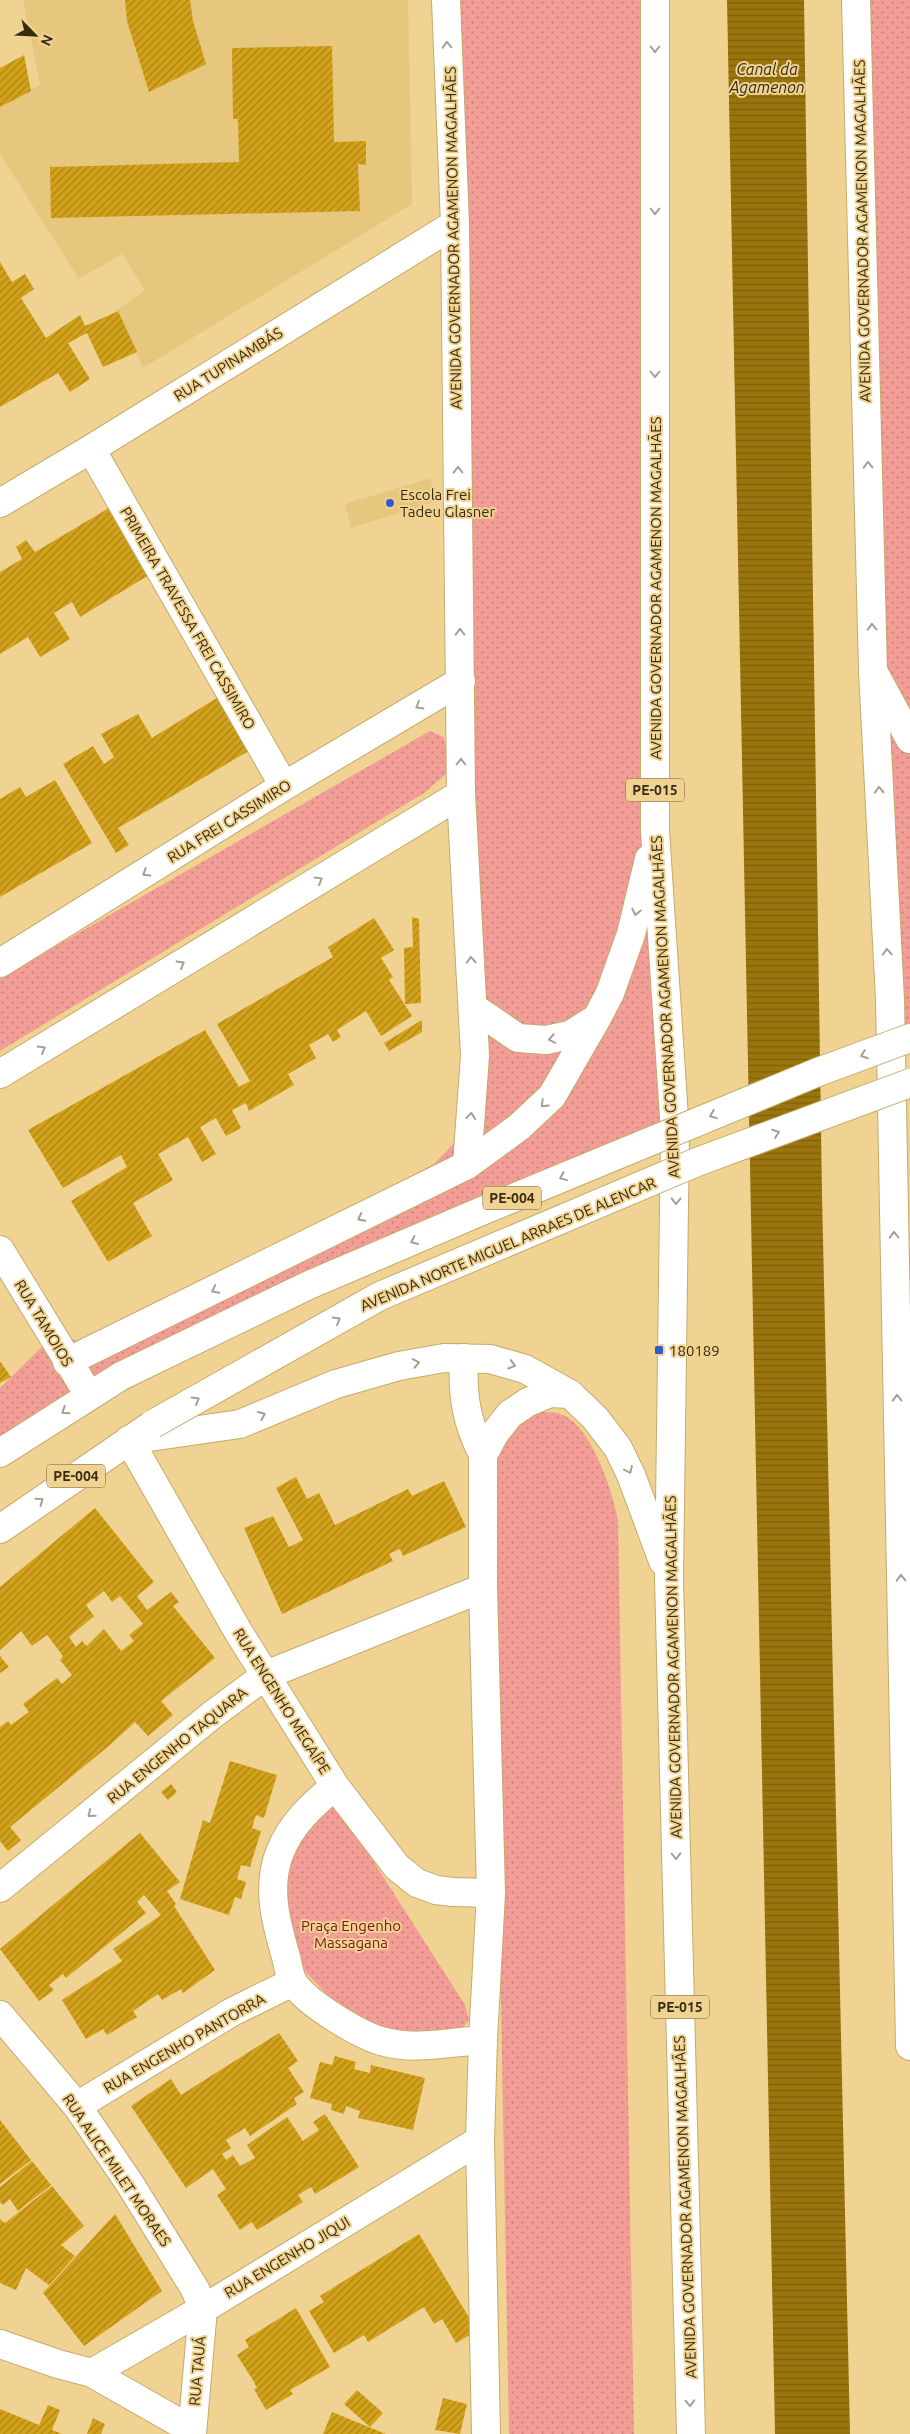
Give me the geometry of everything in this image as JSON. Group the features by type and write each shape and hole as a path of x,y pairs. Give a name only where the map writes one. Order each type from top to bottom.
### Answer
{"main road":[{"name":"AVENIDA GOVERNADOR AGAMENON MAGALHÃES","path":"446,0 455,224 461,794 474,1008 475,1056 467,1165"},
{"name":"AVENIDA GOVERNADOR AGAMENON MAGALHÃES","path":"655,0 655,831 674,1107 676,1171 669,1579 691,2434"},
{"name":"AVENIDA GOVERNADOR AGAMENON MAGALHÃES","path":"856,0 873,671 890,1000 910,2046"},
{"name":"RUA TUPINAMBÁS","path":"0,503 91,449 455,224"},
{"name":"PRIMEIRA TRAVESSA FREI CASSIMIRO","path":"91,449 284,786"},
{"name":"AVENIDA GOVERNADOR AGAMENON MAGALHÃES","path":"873,671 910,740"},
{"name":"RUA FREI CASSIMIRO","path":"0,964 284,786 461,681"},
{"path":"0,1074 461,794"},
{"path":"67,1362 467,1165 519,1128 552,1096 610,993 631,934 655,831"},
{"path":"474,1008 518,1038 546,1040 570,1035 597,1018"},
{"name":"PE-004","path":"0,1453 121,1376 300,1289 477,1213 818,1072 910,1038"},
{"name":"AVENIDA NORTE MIGUEL ARRAES DE ALENCAR","path":"0,1529 153,1424 380,1296 696,1162 910,1082"},
{"name":"RUA TAMOIOS","path":"0,1250 89,1395"},
{"path":"129,1440 240,1424 336,1384 399,1366 444,1358 490,1358 526,1369 570,1394 595,1418 618,1448 643,1503 669,1579"},
{"path":"464,1358 466,1410 473,1435 483,1455 483,1588 491,1893 480,2140 486,2434"},
{"path":"483,1455 495,1433 510,1414 528,1402 550,1393 570,1394"},
{"path":"898,1454 910,1424"},
{"name":"RUA ENGENHO MEGAÍPE","path":"129,1440 239,1633 335,1786 397,1867 417,1883 453,1892 491,1893"},
{"name":"RUA ENGENHO TAQUARA","path":"0,1888 212,1715 266,1675 483,1588"},
{"path":"335,1786 309,1807 292,1828 279,1853 272,1881 277,1927 293,1982 319,2006 353,2030 381,2041 412,2047 483,2040"},
{"name":"RUA ENGENHO PANTORRA","path":"76,2106 232,2012 293,1982"},
{"name":"RUA ALICE MILET MORAES","path":"0,2015 76,2106 130,2184 195,2289 203,2309"},
{"name":"RUA ENGENHO JIQUI","path":"92,2373 203,2309 480,2140"},
{"name":"RUA TAUÁ","path":"192,2432 203,2309"},
{"path":"0,2344 58,2364 92,2373 192,2432"}],"shaded area":[{"path":"23,0 408,0 412,204 143,368 117,310 145,290 122,254 79,279 0,154 0,106 40,85"},
{"name":"Escola Frei Tadeu Glasner","path":"431,478 434,502 351,528 345,504"}],"green space":[{"path":"446,0 655,0 655,831 675,1132 398,1248 0,1453 0,1388 58,1331 66,1337 82,1341 98,1339 123,1329 434,1164 456,1141 463,1111"},
{"path":"856,0 910,0 910,1028 891,1037"},
{"path":"430,731 444,737 447,755 446,774 424,793 0,1051 0,978"},
{"path":"540,1412 563,1415 583,1432 600,1462 612,1495 618,1521 634,2434 509,2434 498,1840 495,1449 517,1420"},
{"name":"Praça Engenho Massagana","path":"333,1798 465,2005 469,2020 460,2030 405,2038 343,2012 301,1967 273,1887 284,1851"}],"water":[{"name":"Canal da Agamenon","path":"727,0 804,0 822,1194 850,2434 775,2434"}],"building":[{"path":"125,0 190,0 193,21 206,64 149,92 127,21"},
{"path":"332,46 334,142 366,141 366,165 358,164 360,211 51,218 50,167 239,162 238,119 233,119 232,48"},
{"path":"24,55 31,91 0,107 0,68"},
{"path":"0,262 12,282 25,274 34,289 21,298 46,338 80,315 85,326 118,311 137,352 103,367 87,333 68,343 90,379 70,392 58,373 0,407"},
{"path":"109,508 149,575 80,617 72,602 54,613 70,639 40,657 28,637 0,654 0,572 22,559 16,547 26,540 35,552"},
{"path":"220,696 252,749 118,828 129,845 116,853 63,764 93,746 104,764 114,757 101,734 138,714 152,738"},
{"path":"55,780 92,843 0,897 0,799 20,787 26,797"},
{"path":"412,917 419,919 421,1003 405,1004 404,948 413,947"},
{"path":"374,918 394,950 381,958 393,977 389,980 412,1016 381,1036 366,1011 337,1030 341,1037 333,1042 328,1034 309,1045 316,1058 288,1074 294,1085 249,1111 246,1103 232,1110 241,1128 226,1136 216,1118 200,1127 216,1154 202,1162 188,1137 158,1154 173,1180 133,1203 152,1236 108,1262 71,1201 127,1167 121,1155 63,1188 28,1130 205,1030 239,1087 250,1081 217,1024 333,957 328,947"},
{"path":"422,1020 422,1032 389,1051 384,1043"},
{"path":"0,1361 11,1377 0,1383"},
{"path":"296,1477 307,1499 319,1493 335,1525 408,1489 412,1496 444,1481 466,1527 403,1556 400,1549 389,1554 393,1561 282,1614 244,1528 273,1516 289,1547 303,1540 276,1488"},
{"path":"95,1508 154,1582 137,1596 147,1610 171,1592 179,1602 173,1606 215,1658 161,1701 173,1715 148,1736 135,1722 110,1745 10,1827 21,1840 8,1851 0,1841 0,1727 8,1721 11,1725 29,1712 23,1704 57,1678 62,1684 72,1675 60,1660 63,1656 47,1635 32,1646 21,1631 0,1650 0,1587","holes":["104,1591 112,1602 120,1596 143,1624 129,1635 134,1641 121,1651 104,1629 87,1646 82,1641 76,1647 69,1637 94,1616 86,1605"]},
{"path":"0,1656 9,1667 0,1673"},
{"path":"230,1761 277,1775 264,1818 256,1815 252,1828 261,1831 250,1867 241,1865 237,1879 246,1882 241,1899 235,1897 229,1915 180,1899 203,1820 210,1823"},
{"path":"171,1784 177,1792 168,1800 161,1792"},
{"path":"140,1833 180,1882 167,1891 176,1904 174,1906 215,1970 183,1993 181,1989 162,2000 158,1994 133,2011 137,2017 107,2035 103,2029 86,2039 62,2000 122,1961 113,1949 161,1915 144,1895 137,1902 146,1913 66,1978 63,1974 49,1985 54,1990 39,2001 0,1949"},
{"path":"279,2033 298,2061 288,2068 304,2092 294,2098 297,2104 250,2136 245,2128 226,2140 231,2148 222,2154 226,2160 233,2155 240,2166 255,2158 247,2145 287,2117 303,2141 319,2130 313,2122 325,2114 359,2167 315,2194 311,2187 298,2195 303,2202 257,2230 252,2222 240,2230 217,2195 226,2189 213,2169 186,2188 131,2106 171,2079 181,2095"},
{"path":"335,2056 356,2062 354,2069 370,2073 371,2065 425,2078 413,2130 358,2118 360,2111 346,2106 344,2114 331,2110 332,2104 310,2098 320,2062 332,2065"},
{"path":"0,2120 31,2160 0,2184"},
{"path":"32,2161 51,2185 18,2211 10,2199 3,2205 0,2202 0,2187"},
{"path":"52,2186 84,2226 61,2245 75,2256 49,2285 26,2268 16,2290 0,2283 0,2219 5,2223"},
{"path":"115,2214 162,2291 84,2346 43,2293"},
{"path":"419,2234 477,2331 456,2343 442,2319 434,2324 424,2307 368,2342 364,2335 334,2353 309,2311 324,2302 320,2296"},
{"path":"296,2308 330,2367 290,2390 293,2394 266,2410 254,2389 257,2388 254,2382 237,2355 249,2347 245,2340"},
{"path":"357,2390 383,2413 370,2427 344,2404"},
{"path":"443,2398 467,2404 460,2434 435,2430"},
{"path":"48,2405 60,2410 52,2430 62,2434 0,2434 0,2409 39,2425"},
{"path":"332,2412 386,2434 323,2434"},
{"path":"93,2418 105,2424 101,2434 87,2434"}],"place":[{"name":"Escola Frei Tadeu Glasner","path":"390,503"},
{"name":"180189","path":"659,1350"}]}
